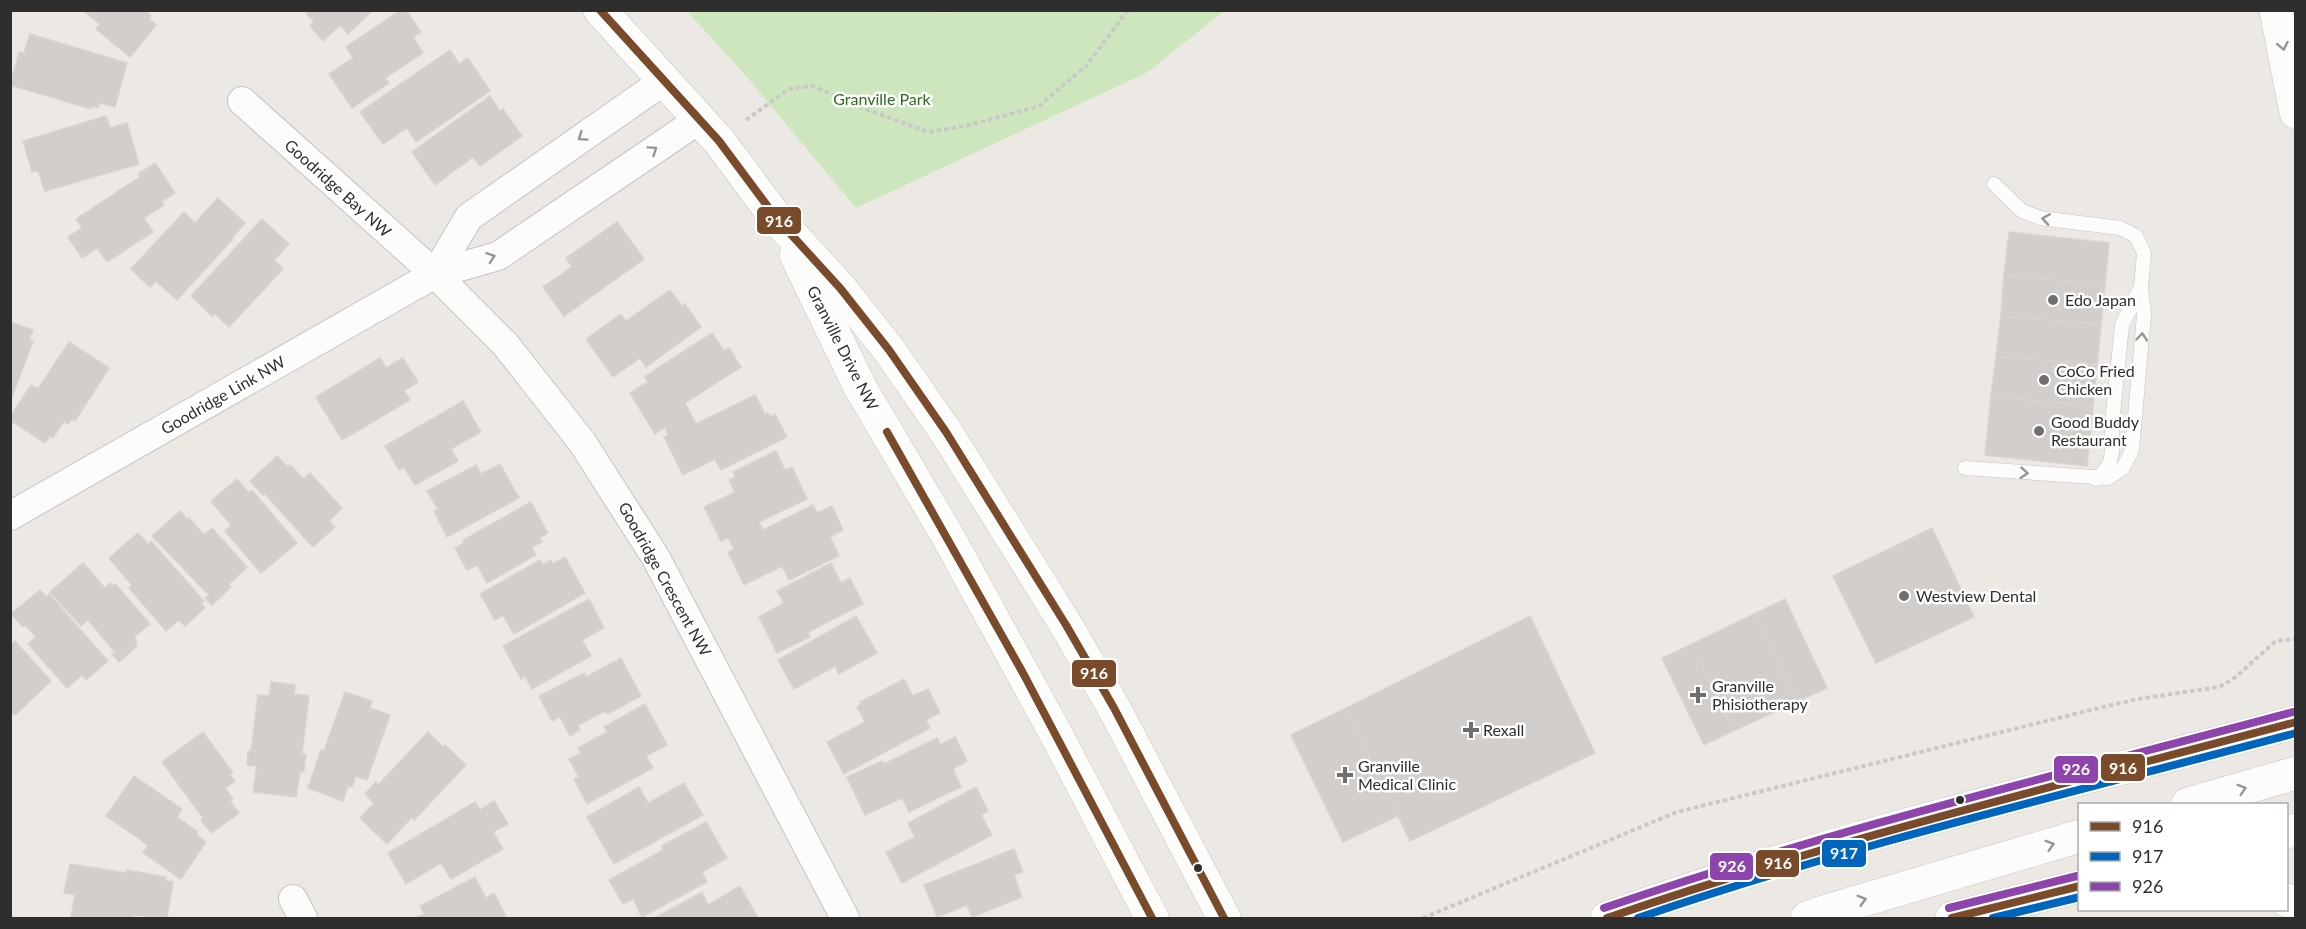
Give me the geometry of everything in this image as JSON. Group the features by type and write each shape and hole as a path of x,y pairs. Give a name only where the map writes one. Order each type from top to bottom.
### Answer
{"street":[{"name":"Granville Drive NW","path":"600,10 709,130 777,219 840,288 889,350 992,504 1114,708 1224,918"},
{"path":"2276,10 2294,97"},
{"name":"Goodridge Link NW","path":"435,274 469,217 665,80"},
{"name":"Goodridge Bay NW","path":"242,100 435,274"},
{"name":"Goodridge Link NW","path":"10,516 435,274 498,256 709,130"},
{"name":"Granville Drive NW","path":"777,219 860,387 947,535 1058,736 1152,918"},
{"name":"Goodridge Crescent NW","path":"435,274 505,344 549,398 610,482 656,558 845,918"},
{"path":"1606,918 1699,885 1834,844 2284,726 2295,701"},
{"path":"2191,803 2295,772"},
{"path":"1807,918 2078,836"},
{"path":"1952,918 2077,887"}],"lane":[{"path":"1965,468 2096,479 2108,478 2117,474 2129,459 2132,450 2144,315 2141,287 2144,253 2136,236 2120,228 2040,218 2027,214 1994,184"},
{"path":"2096,479 2107,468 2112,452 2112,424 2122,325 2141,287"}],"path":[{"path":"709,130 789,89 813,86 860,107 928,132 966,126 1039,106 1086,66 1128,10"},
{"path":"1424,918 1677,812 2099,708 2138,699 2218,687 2232,680 2276,641 2295,639"}],"green space":[{"name":"Granville Park","path":"955,10 1224,11 1146,73 856,208 746,76 687,11 932,11 944,13"}],"building":[{"path":"82,10 145,10 151,16 149,19 156,25 130,57 96,29 100,24"},
{"path":"308,10 373,10 348,34 340,25 323,41 310,26 314,22 306,13"},
{"path":"401,10 406,10 421,32 413,37 423,53 385,78 389,83 352,108 329,74 353,58 346,47"},
{"path":"30,34 127,63 115,107 100,103 98,108 91,106 91,109 10,85 19,52 24,53"},
{"path":"450,50 459,64 468,58 490,91 416,142 407,128 383,144 360,112"},
{"path":"490,96 500,111 503,109 522,136 480,166 473,157 435,185 412,152"},
{"path":"106,116 110,128 127,123 139,164 45,191 38,171 32,172 23,141"},
{"path":"155,163 175,193 162,201 164,205 144,218 153,232 107,262 97,248 82,258 68,237 82,228 76,219 140,177 138,174"},
{"path":"218,198 245,223 177,300 156,281 150,287 131,269 184,212 195,223"},
{"path":"262,219 289,244 274,260 283,269 229,327 215,314 212,316 191,296"},
{"path":"617,222 644,259 564,316 543,287 572,267 566,258"},
{"path":"2009,232 2109,243 2105,285 2004,275"},
{"name":"Edo Japan","path":"2004,275 2105,285 2101,325 2001,316"},
{"path":"670,290 682,306 685,304 701,327 646,367 640,358 613,377 586,339 621,314 626,321"},
{"path":"2001,316 2101,325 2097,365 1996,356"},
{"path":"10,322 33,330 29,340 33,341 10,402"},
{"path":"712,333 724,351 729,348 741,367 685,403 696,424 755,395 765,414 768,413 770,417 775,414 787,437 721,470 715,459 683,475 664,437 668,435 665,427 655,434 630,393 648,382 644,377"},
{"path":"69,342 109,368 75,421 72,419 68,424 64,421 53,438 50,436 45,443 10,420 10,417 31,385 38,389"},
{"name":"CoCo Fried Chicken","path":"1996,356 2097,365 2093,407 1991,396"},
{"path":"380,358 386,368 403,358 418,382 404,391 410,400 342,440 316,397"},
{"name":"Good Buddy Restaurant","path":"1991,396 2093,407 2087,466 1985,455"},
{"path":"463,401 481,432 451,449 458,461 415,485 404,467 399,470 385,446"},
{"path":"776,451 785,470 792,467 807,499 759,522 763,530 813,505 817,513 832,506 843,530 830,537 839,556 789,580 782,566 744,585 728,552 734,549 728,538 721,541 704,507 735,492 729,480 736,477 733,472"},
{"path":"277,456 304,479 310,473 342,508 329,521 335,527 313,547 264,493 263,495 250,481"},
{"path":"500,464 519,498 447,537 434,511 438,509 427,491 476,465 481,474"},
{"path":"237,479 249,493 252,490 297,543 261,573 225,531 231,525 211,501"},
{"path":"531,502 548,533 539,538 542,542 532,547 536,555 487,583 477,565 467,570 455,548 464,543 463,540"},
{"path":"180,511 204,535 212,528 247,567 212,605 205,598 209,595 152,536"},
{"name":"Westview Dental","path":"1932,528 1974,617 1876,663 1833,576"},
{"path":"138,533 148,544 151,541 204,601 201,604 205,608 185,626 179,620 166,631 129,588 132,585 109,558"},
{"path":"565,557 585,593 514,634 503,615 495,620 480,594 540,560 543,565 551,560 553,564"},
{"path":"83,563 105,588 110,583 112,586 115,584 150,624 134,637 137,646 119,662 112,654 115,652 88,620 81,626 50,592"},
{"path":"831,563 841,583 850,578 863,604 808,632 810,637 777,653 759,617 784,603 777,591"},
{"path":"40,590 46,597 49,594 108,661 86,680 82,675 67,688 28,644 36,637 11,614"},
{"path":"589,599 604,628 582,640 591,656 532,689 525,676 521,679 503,646"},
{"path":"1785,599 1827,688 1797,702 1754,614"},
{"path":"1754,614 1797,702 1733,731 1692,644"},
{"path":"856,616 877,653 839,674 835,666 794,689 778,660"},
{"name":"Rexall","path":"1530,616 1595,753 1410,841 1346,708"},
{"path":"15,641 51,681 15,715 10,710 10,646"},
{"name":"Granville Phisiotherapy","path":"1692,644 1733,731 1704,745 1662,658"},
{"path":"621,658 641,696 607,714 605,711 578,725 580,730 570,736 560,717 552,721 539,696 584,673 586,677"},
{"path":"904,679 913,696 928,689 940,713 926,720 930,728 844,774 827,742 865,722 857,707 862,704 860,702"},
{"path":"271,682 295,685 294,694 309,696 302,754 306,754 304,772 300,772 296,797 253,792 257,766 247,765 258,695 269,696"},
{"path":"345,692 372,701 370,708 390,715 367,780 356,776 352,787 348,786 343,801 308,788"},
{"path":"645,704 667,745 646,756 653,768 587,804 574,779 579,777 569,759 581,753 578,748 607,732 604,727"},
{"name":"Granville Medical Clinic","path":"1346,708 1398,816 1343,842 1291,735"},
{"path":"203,732 233,773 230,775 235,781 225,788 233,799 230,801 239,813 211,833 201,820 203,818 162,762"},
{"path":"428,732 466,765 414,820 412,817 387,844 360,818 374,803 365,794 376,782 378,785"},
{"path":"955,737 967,761 953,769 961,787 909,812 902,798 865,815 847,777 882,761 884,764 937,738 940,745"},
{"path":"134,776 182,809 177,817 198,832 196,834 206,842 181,879 143,853 148,845 106,816"},
{"path":"684,783 703,815 614,864 587,817 639,787 648,803"},
{"path":"976,787 988,811 981,815 992,835 902,883 886,852 915,837 908,823"},
{"path":"494,801 508,824 493,832 503,849 451,879 441,863 406,884 388,853 475,802 480,810"},
{"path":"706,822 727,858 702,872 707,882 642,917 633,899 623,904 609,880 663,850 662,846"},
{"path":"1014,849 1023,872 1014,875 1022,897 972,917 967,905 937,917 924,885"},
{"path":"70,864 166,877 166,881 173,882 167,918 133,915 133,918 71,917 75,895 64,893"},
{"path":"475,877 486,898 494,893 506,917 415,918 424,914 420,906"},
{"path":"740,886 758,918 655,918 702,892 708,905"}],"transit line":[{"name":"916","path":"600,10 719,141 777,219 840,288 889,350 946,432 1066,625 1114,708 1224,918"},
{"name":"916","path":"887,432 1023,673 1152,918"},
{"name":"926","path":"1604,908 1860,828 2293,712"},
{"name":"916","path":"1607,918 1863,838 2296,722"},
{"name":"917","path":"1638,918 1801,866 2296,733"},
{"name":"926","path":"1949,908 2077,876"},
{"name":"916","path":"1952,918 2078,886"},
{"name":"917","path":"1993,918 2078,897"}],"place":[{"name":"Edo Japan","path":"2053,300"},
{"name":"CoCo Fried Chicken","path":"2044,380"},
{"name":"Good Buddy Restaurant","path":"2039,431"},
{"name":"Westview Dental","path":"1904,596"},
{"name":"Granville Phisiotherapy","path":"1698,695"},
{"name":"Rexall","path":"1471,730"},
{"name":"Granville Medical Clinic","path":"1345,775"}]}
